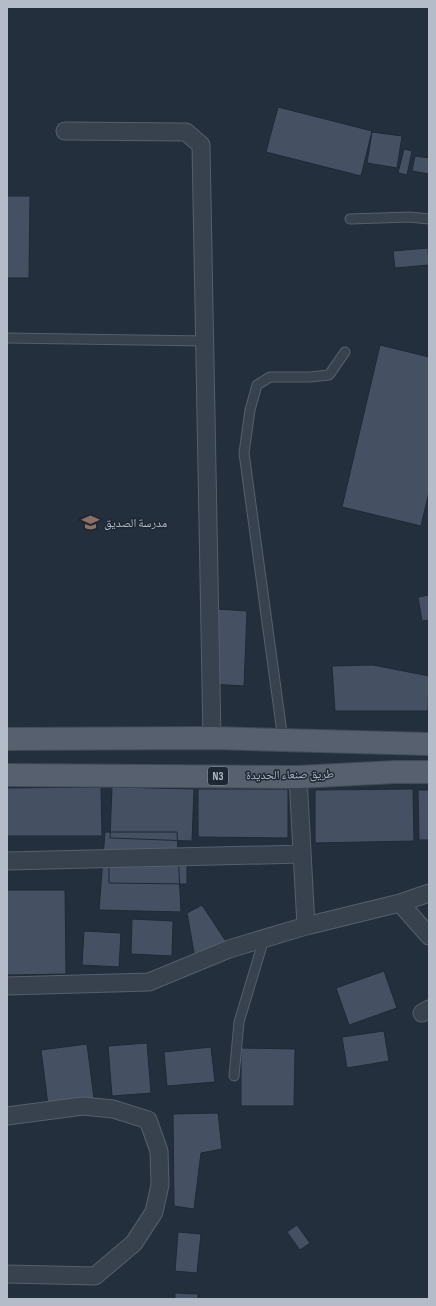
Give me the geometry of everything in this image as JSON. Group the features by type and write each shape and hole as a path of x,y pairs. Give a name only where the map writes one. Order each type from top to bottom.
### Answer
{"main road":[{"path":"7,740 212,738 429,744"},
{"name":"طريق صنعاء الحديدة","path":"7,775 298,777 396,772 429,772"}],"street":[{"path":"65,131 186,132 201,145 212,738"},
{"path":"298,777 306,926"},
{"path":"7,861 302,854"},
{"path":"7,986 148,982 229,950 306,926 400,904 429,893"},
{"path":"400,904 429,936"},
{"path":"7,1116 83,1106 113,1109 148,1120 159,1151 160,1185 154,1212 134,1243 95,1276 7,1274"}],"lane":[{"path":"350,219 409,217 429,220"},
{"path":"7,338 205,341"},
{"path":"283,740 244,453 250,410 257,386 270,377 309,377 329,375 345,352"},
{"path":"234,1076 239,1022 264,939"}],"building":[{"path":"278,107 372,131 361,176 266,152"},
{"path":"372,132 402,136 397,168 367,163"},
{"path":"404,149 412,151 407,175 398,173"},
{"path":"415,156 429,158 429,174 412,171"},
{"path":"7,196 30,196 29,278 7,278"},
{"path":"428,248 429,265 395,268 393,251"},
{"path":"380,345 429,357 429,492 421,526 342,507"},
{"path":"429,595 429,620 422,621 418,597"},
{"path":"217,609 247,611 244,686 213,684"},
{"path":"373,665 429,676 428,711 335,711 332,666"},
{"path":"101,787 102,836 7,836 7,788"},
{"path":"112,787 194,789 192,841 110,838"},
{"path":"198,789 288,789 288,838 198,837"},
{"path":"413,789 414,841 315,843 315,790"},
{"path":"418,790 429,790 429,840 419,840"},
{"path":"105,832 177,832 181,912 99,910"},
{"path":"109,855 187,856 187,884 109,883"},
{"path":"7,890 65,890 66,974 7,975"},
{"path":"202,905 229,946 195,958 187,913"},
{"path":"132,919 173,921 172,956 131,954"},
{"path":"84,931 121,933 119,967 82,965"},
{"path":"384,971 397,1008 349,1025 336,988"},
{"path":"384,1031 389,1061 347,1068 342,1037"},
{"path":"147,1043 151,1093 112,1096 108,1046"},
{"path":"87,1044 94,1099 48,1105 41,1050"},
{"path":"211,1047 215,1082 167,1086 164,1052"},
{"path":"241,1048 295,1049 294,1106 241,1106"},
{"path":"218,1113 222,1149 201,1153 194,1209 174,1206 173,1114"},
{"path":"297,1225 310,1243 300,1250 287,1232"},
{"path":"178,1232 201,1234 197,1273 175,1271"},
{"path":"175,1293 198,1294 198,1299 175,1299"}],"place":[{"name":"مدرسة الصديق","path":"91,523"}]}
